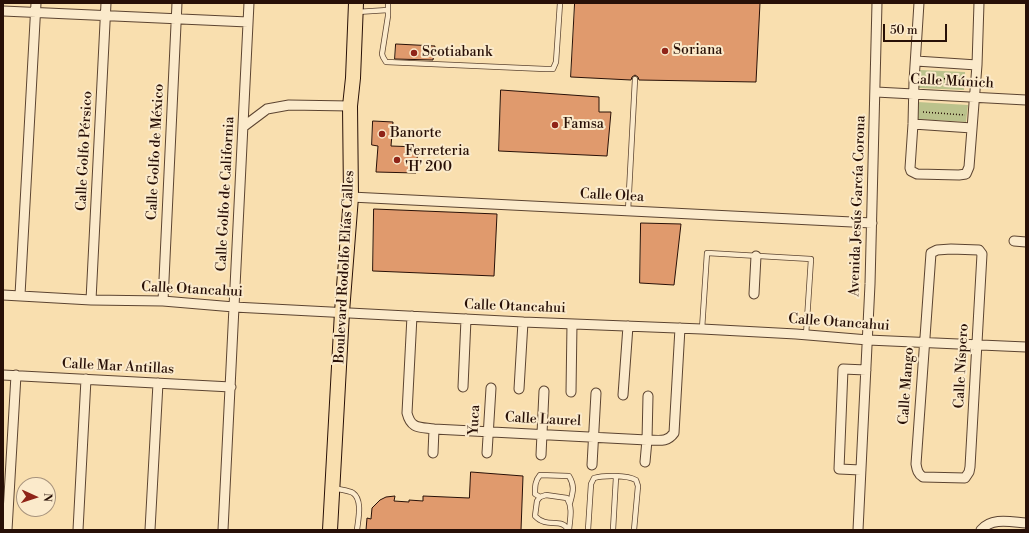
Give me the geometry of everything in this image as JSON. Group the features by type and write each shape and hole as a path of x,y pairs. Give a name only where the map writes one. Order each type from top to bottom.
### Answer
{"main road":[{"name":"Boulevard Rodolfo Elías Calles","path":"330,530 342,312 351,197 350,106 353,78 356,8"}],"street":[{"name":"Calle Golfo Pérsico","path":"91,300 106,3"},
{"name":"Calle Golfo de México","path":"163,301 176,3"},
{"name":"Calle Golfo de California","path":"223,530 249,3"},
{"name":"Avenida Jesús García Corona","path":"858,530 868,340 878,3"},
{"path":"919,3 910,163 911,171 921,175 966,174 969,167 975,98 979,3"},
{"path":"20,296 35,8"},
{"path":"3,10 35,8 106,15 248,22"},
{"path":"916,61 977,65"},
{"name":"Calle Múnich","path":"876,92 1026,100"},
{"path":"243,127 267,109 289,105 350,106"},
{"path":"913,124 972,128"},
{"name":"Calle Olea","path":"351,197 872,223"},
{"path":"1014,241 1026,242"},
{"name":"Calle Mango","path":"965,478 923,477 917,471 916,464 924,342 931,253 937,250 951,249 979,250 982,254"},
{"name":"Calle Níspero","path":"965,478 970,467 982,254"},
{"path":"754,294 756,256"},
{"name":"Calle Otancahui","path":"3,295 91,300 163,301 234,307 523,322 702,329 868,340 1026,347"},
{"name":"Calle Laurel","path":"412,316 407,413 409,421 417,427 647,440 667,440 671,438 674,433 680,328"},
{"path":"463,387 466,319"},
{"path":"519,389 523,322"},
{"path":"571,392 572,324"},
{"path":"623,395 628,326"},
{"path":"861,470 838,469 844,369 866,370"},
{"name":"Calle Mar Antillas","path":"3,374 231,387"},
{"path":"7,530 16,375"},
{"path":"78,530 86,379"},
{"path":"150,530 158,383"},
{"name":"Yuca","path":"487,454 491,388"},
{"path":"541,455 544,391"},
{"path":"592,465 596,393"},
{"path":"644,462 647,440 648,396"},
{"path":"433,452 434,429"},
{"path":"981,530 989,523 1000,521 1026,523"}],"lane":[{"path":"388,3 382,54 382,57 387,62 551,69 555,66 557,56 560,3"},
{"path":"356,8 388,10"},
{"path":"628,210 635,79"},
{"path":"702,329 707,253 811,259 806,335"},
{"path":"540,497 535,494 535,485 536,479 540,475 569,476 574,486 570,503"},
{"path":"588,530 591,484 594,478 600,476 631,478 636,480 638,486 634,530"},
{"path":"613,530 616,477"},
{"path":"332,488 352,493 357,498 359,505 357,530"},
{"path":"546,495 567,498 570,503 571,510 569,530 567,526 563,524 545,523 540,521 535,516 536,507 540,497 546,495"}],"path":[{"path":"938,74 938,79"},
{"path":"932,78 966,80"},
{"path":"917,111 967,115"}],"green space":[{"path":"920,70 965,72 964,90 919,88"},
{"path":"918,102 968,105 966,122 917,119"}],"building":[{"name":"Soriana","path":"575,3 760,3 756,82 639,80 635,75 631,80 571,77"},
{"name":"Scotiabank","path":"396,44 435,46 433,60 395,59"},
{"name":"Famsa","path":"501,90 599,97 599,112 611,112 607,156 499,151"},
{"name":"Ferreteria 'H' 200","path":"373,121 393,122 391,146 418,147 416,173 376,172 378,146 372,145"},
{"path":"374,209 497,214 494,276 373,271"},
{"path":"641,223 681,224 674,285 640,283"},
{"path":"471,472 523,476 521,530 366,530 367,518 371,519 372,508 380,500 386,497 395,496 394,501 409,502 409,500 423,501 423,496 469,498"}],"place":[{"name":"Soriana","path":"665,51"},
{"name":"Scotiabank","path":"414,53"},
{"name":"Famsa","path":"555,125"},
{"name":"Banorte","path":"382,134"},
{"name":"Ferreteria 'H' 200","path":"397,160"}]}
